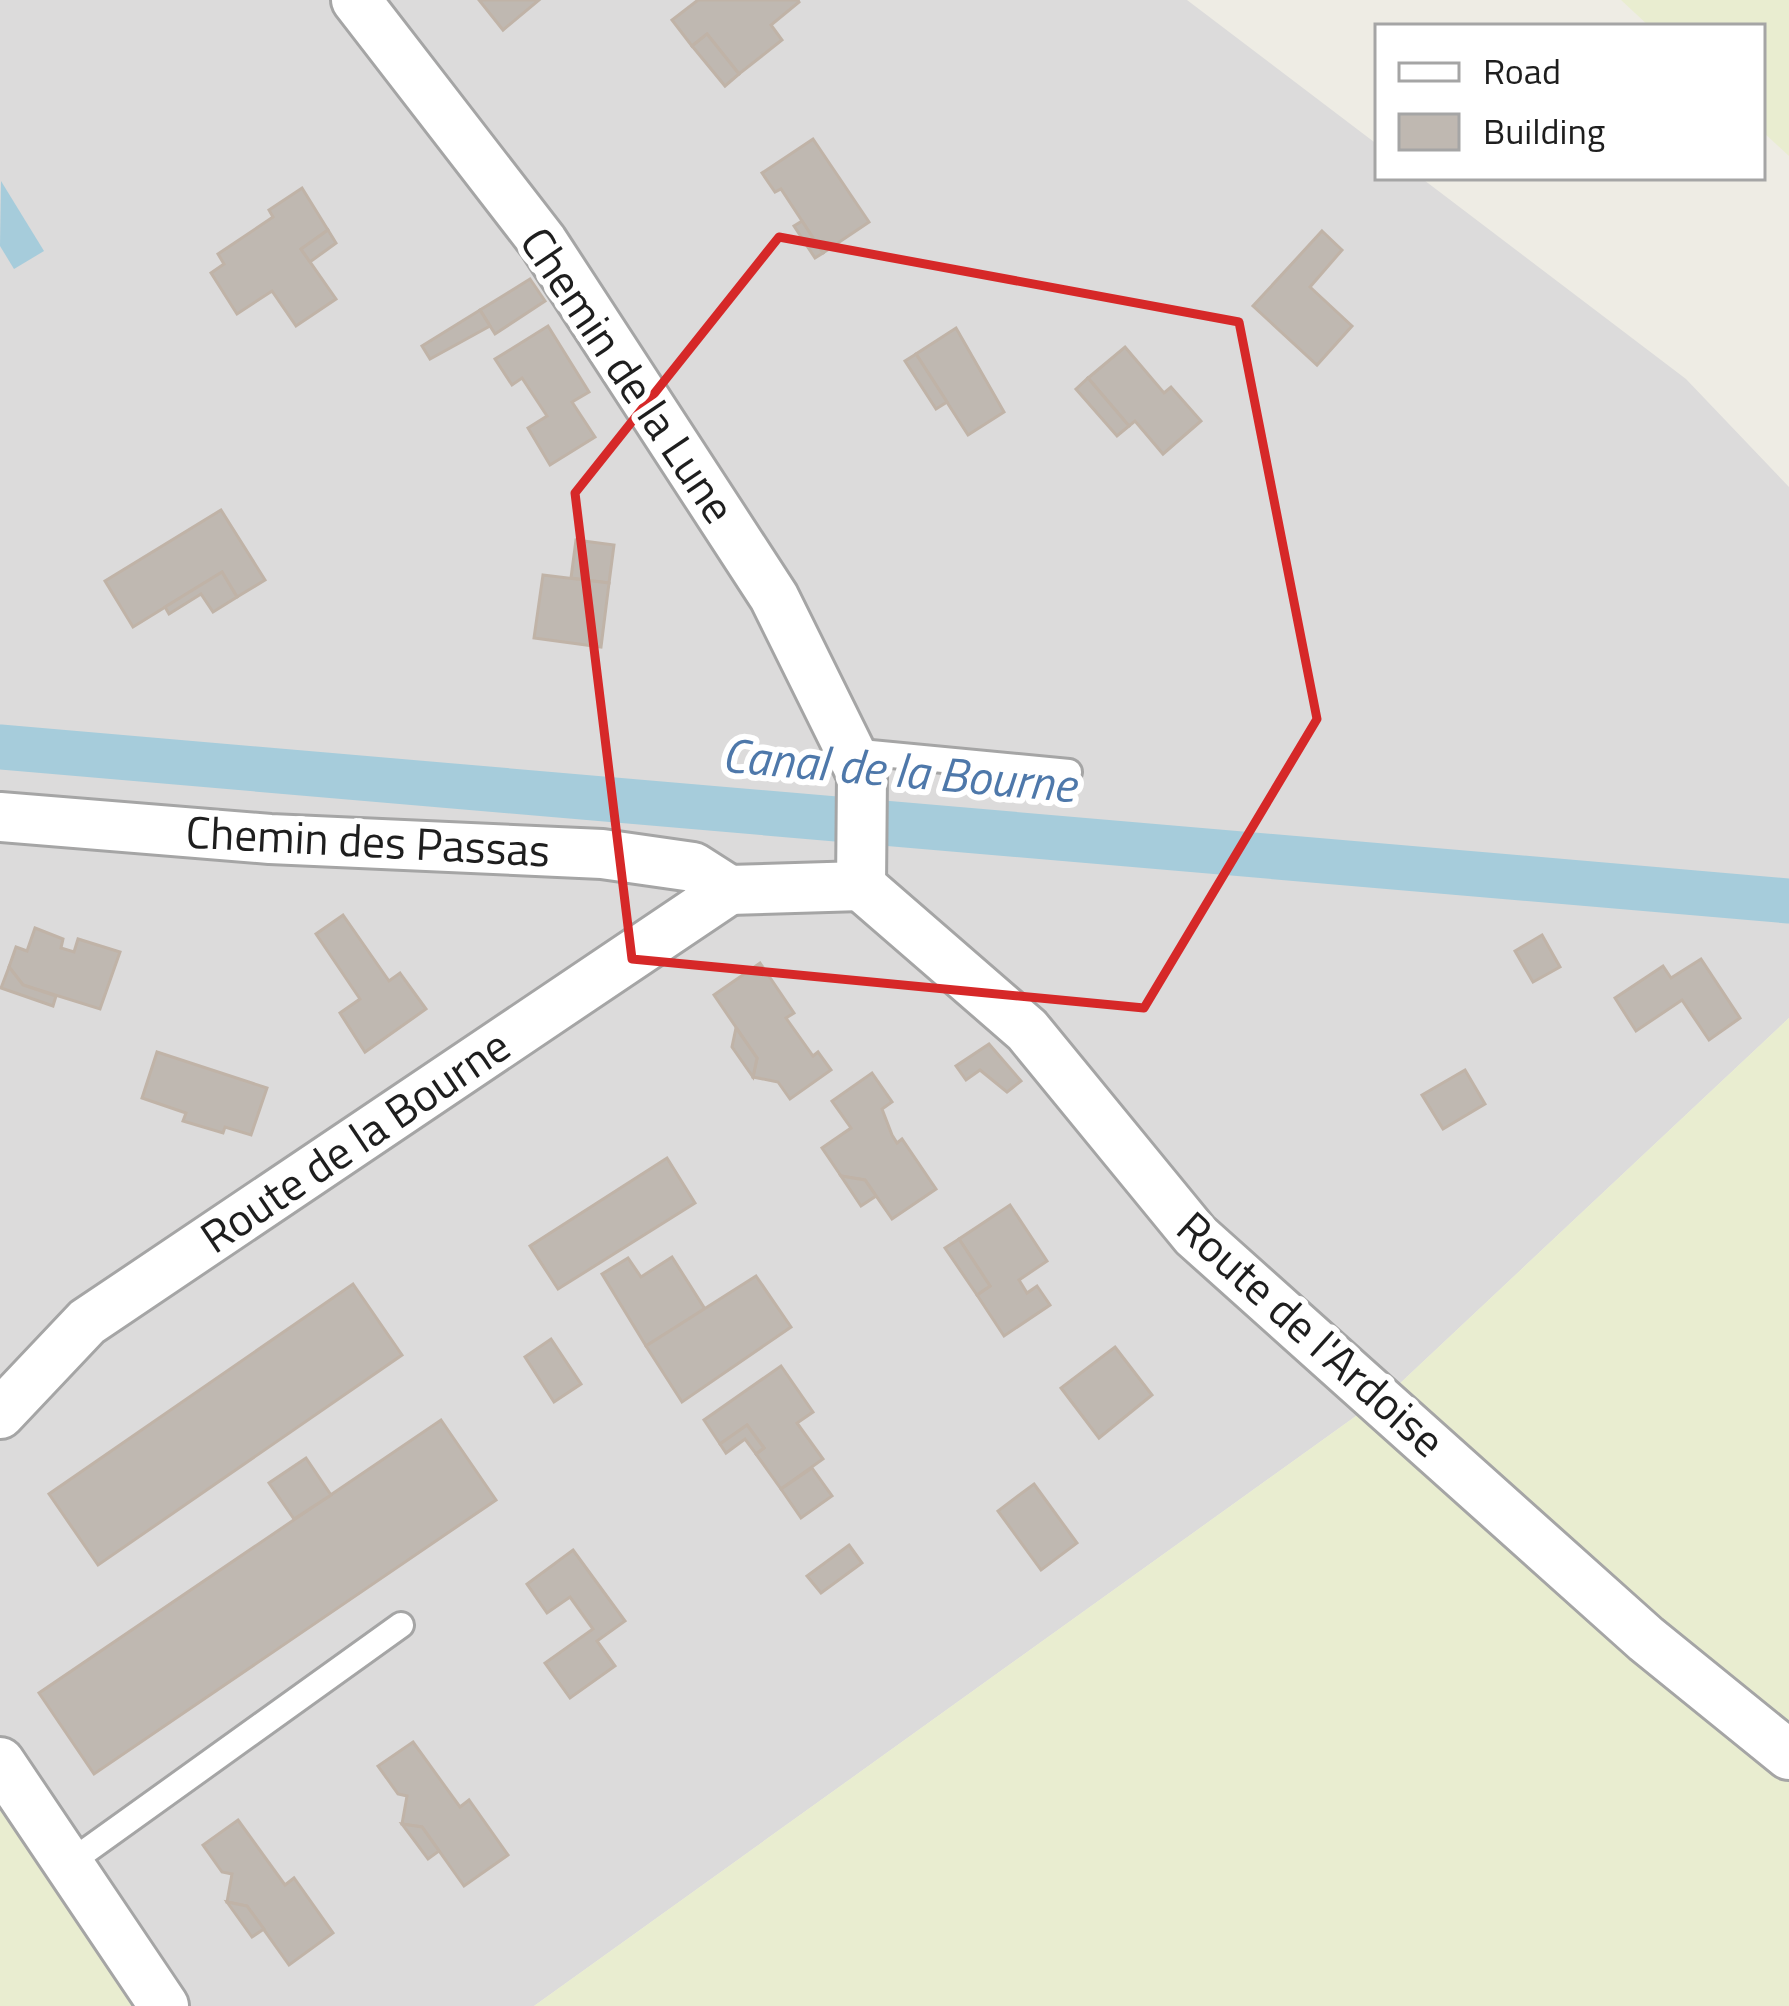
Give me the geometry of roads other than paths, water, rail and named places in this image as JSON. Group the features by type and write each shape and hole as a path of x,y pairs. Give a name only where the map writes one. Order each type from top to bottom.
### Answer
{"street":[{"name":"Chemin de la Lune","path":"356,0 544,242 774,597 856,763"},
{"path":"729,890 861,886 856,763"},
{"name":"Chemin des Passas","path":"0,817 270,839 602,854 693,867 729,890"},
{"name":"Route de l'Ardoise","path":"861,886 1027,1030 1195,1235 1646,1639 1789,1755"},
{"name":"Route de la Bourne","path":"0,1414 87,1322 729,890"},
{"path":"0,1762 164,2006"}],"lane":[{"path":"856,763 1069,772"},
{"path":"68,1864 401,1625"}],"water":[{"path":"1,181 44,251 14,269 0,246"}],"waterway":[{"name":"Canal de la Bourne","path":"0,747 1789,901"}]}
